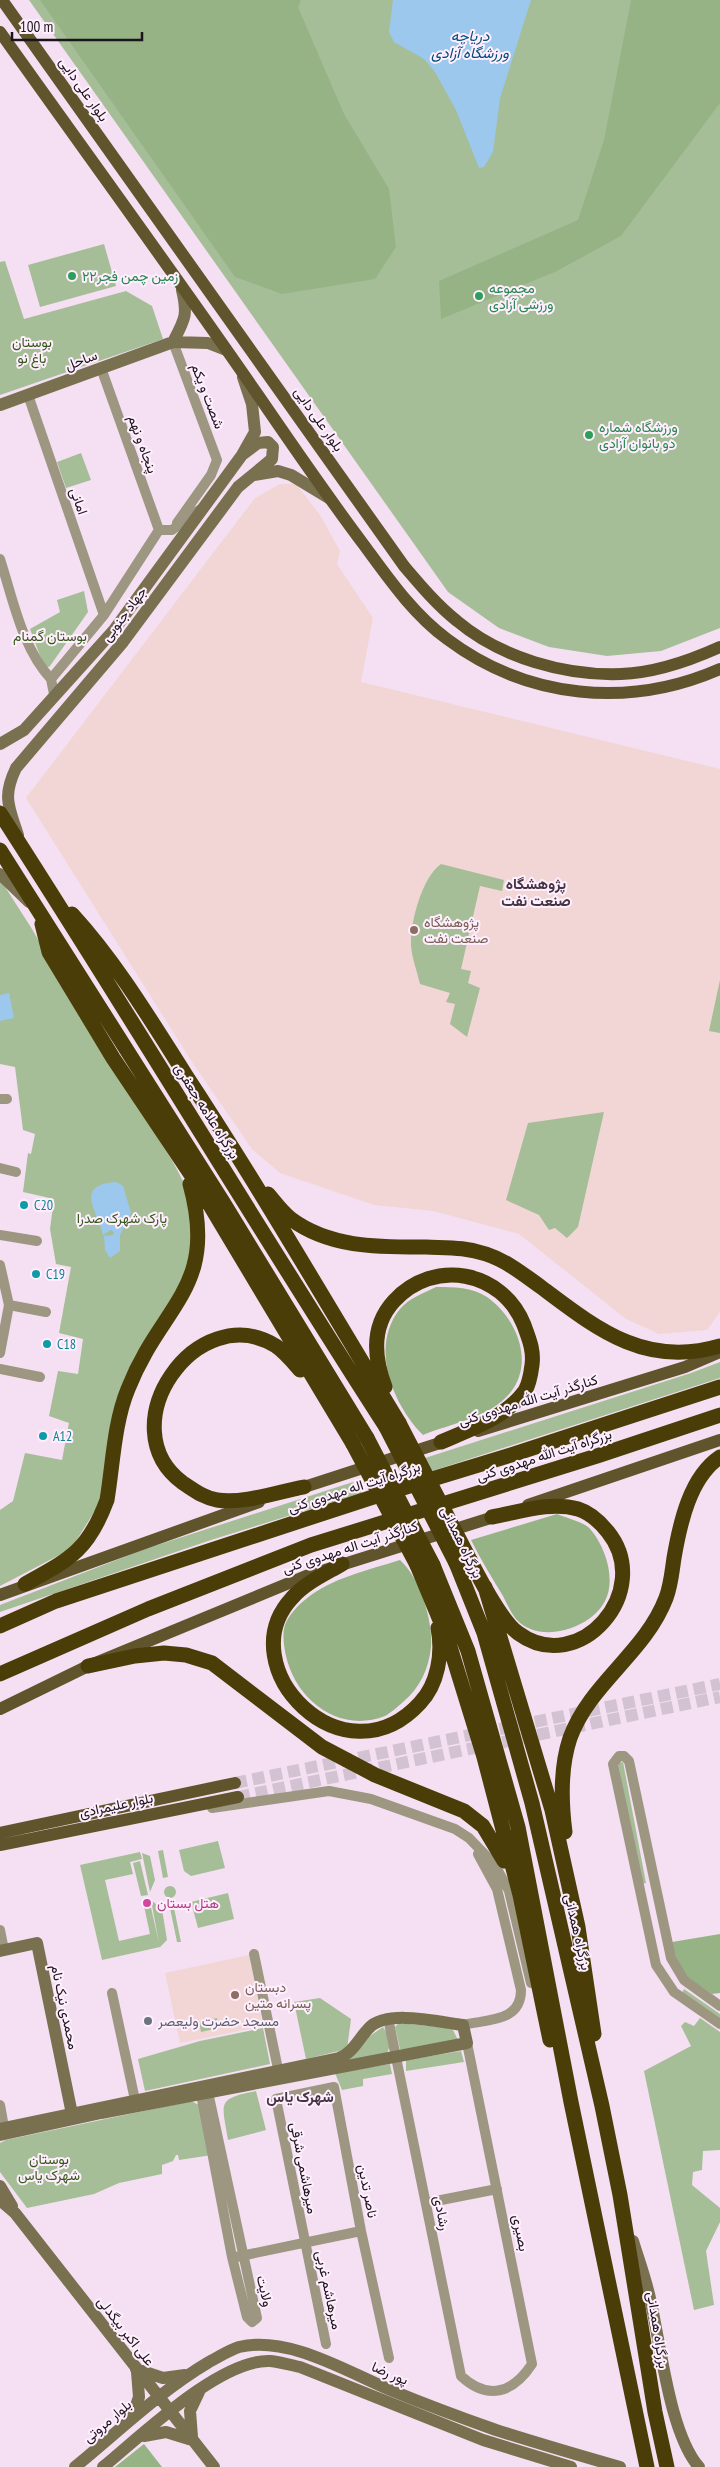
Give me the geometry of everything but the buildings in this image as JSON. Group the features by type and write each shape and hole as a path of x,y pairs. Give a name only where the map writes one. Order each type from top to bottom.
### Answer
{"highway":[{"name":"بزرگراه علامه جعفری","path":"0,813 293,1283 392,1425"},
{"path":"0,850 223,1202 433,1565 468,1651 518,1827 647,2467"},
{"path":"49,889 96,940 252,1177 392,1425 463,1562 485,1587 516,1632 530,1641 554,1646 583,1637 606,1621 616,1606 624,1578 620,1552 613,1538 589,1514 579,1509 553,1505 492,1517"},
{"path":"39,910 49,952 113,1058 196,1182 336,1415"},
{"path":"25,1584 72,1556 84,1546 93,1533 108,1500 122,1406 128,1389 137,1369 188,1285 198,1253 199,1223 197,1206 190,1182 178,1157"},
{"path":"252,1177 290,1218 305,1227 350,1245 468,1248 508,1263 604,1332 638,1348 685,1352 720,1346"},
{"path":"392,1425 378,1370 376,1348 380,1320 386,1309 404,1290 435,1276 468,1275 484,1281 509,1300 521,1317 531,1341 531,1372 526,1390 497,1417 441,1442"},
{"path":"304,1487 244,1498 217,1500 199,1494 174,1475 162,1455 156,1432 156,1407 165,1383 180,1363 202,1347 231,1336 257,1338 277,1347 286,1355 360,1441 417,1565 447,1637 484,1757 520,1895 551,2045 572,2102"},
{"name":"بزرگراه آیت اله مهدوی کنی","path":"0,1626 56,1601 370,1498 512,1456 720,1387"},
{"name":"بزرگراه آیت الله مهدوی کنی","path":"0,1674 148,1610 311,1545 720,1415"},
{"path":"572,1898 562,1792 569,1740 583,1709 595,1692 642,1640 661,1611 671,1581 680,1530 692,1492 702,1473 720,1457"},
{"name":"بزرگراه همدانی","path":"463,1562 532,1803 602,2106 620,2195 655,2412 667,2467"},
{"path":"342,1564 310,1584 291,1599 278,1620 275,1634 275,1651 278,1668 284,1683 304,1709 327,1725 357,1731 389,1726 403,1718 426,1696 435,1676 441,1641 434,1612 417,1565"},
{"path":"485,1587 552,1810 572,1898 595,2036 602,2106"},
{"path":"0,1618 56,1601"},
{"path":"88,1666 135,1656 164,1653 186,1655 212,1663 322,1747 375,1775 464,1811 483,1826 496,1844 520,1895"}],"main road":[{"name":"بلوار علی دایی","path":"2,0 404,566 429,597 458,623 492,644 518,656 554,667 584,672 622,674 661,668 695,658 720,647"},
{"path":"0,32 329,498 415,611 446,639 482,662 511,675 549,687 582,692 622,694 665,688 720,669"},
{"name":"کنارگذر آیت الله مهدوی کنی","path":"304,1487 441,1442 685,1367 720,1352"},
{"name":"کنارگذر آیت اله مهدوی کنی","path":"0,1709 88,1666 306,1576 492,1517 720,1440"},
{"path":"0,1595 25,1584 304,1487"},
{"name":"بلوار علیمرادی","path":"0,1833 235,1783"},
{"name":"بلوار علیمرادی","path":"0,1845 238,1797"}],"street":[{"path":"182,290 187,310 186,319 172,342 208,343 226,350"},
{"name":"ساحل","path":"0,405 172,342"},
{"name":"شصت و یکم","path":"172,342 217,460 211,475 172,530"},
{"name":"پنجاه و نهم","path":"101,368 159,530"},
{"name":"جهاد جنوبی","path":"1,745 24,730 54,694 114,630 201,508 242,455 254,432 254,418 252,404 240,370"},
{"name":"امانی","path":"28,395 104,614"},
{"name":"جهاد جنوبی","path":"23,849 7,800 10,780 16,768 123,642 238,487 272,459 273,447 268,442 258,443 242,455"},
{"path":"254,475 278,471 291,475 329,498"},
{"path":"51,679 104,614 159,530 172,530 201,508"},
{"path":"0,559 26,640 40,668 51,679 54,694"},
{"path":"0,778 6,778 16,768"},
{"path":"0,874 39,910"},
{"path":"0,1168 16,1172"},
{"path":"0,1235 37,1241"},
{"path":"0,1265 9,1305 0,1353"},
{"path":"9,1305 46,1312"},
{"path":"0,1369 40,1377"},
{"path":"720,2006 684,1980 671,1958 629,1761 624,1756 619,1756 614,1764 656,1965 674,1992 720,2024"},
{"path":"58,1832 96,1831 218,1807 329,1791 371,1799 455,1829 469,1838 495,1865 509,1891 532,1986 542,2007"},
{"path":"2,2132 135,2100 346,2056 374,2023 388,2018 463,2025 514,2013 521,2001 521,1990 492,1877 476,1852 455,1829"},
{"path":"644,1905 659,1902"},
{"path":"0,1930 2,1950"},
{"name":"محمدی نیک نام","path":"2,1950 37,1943 72,2114"},
{"path":"254,1954 278,2069"},
{"path":"112,1993 135,2100"},
{"name":"رشادی","path":"388,2018 461,2376"},
{"name":"بصیری","path":"461,2376 477,2388 494,2391 503,2390 520,2379 532,2364 463,2025"},
{"path":"2,2132 467,2043"},
{"name":"ناصر تدین","path":"276,2099 334,2087 361,2231 389,2358"},
{"name":"ولایت","path":"204,2093 237,2256 246,2317 252,2322 257,2318 237,2256"},
{"name":"میرهاشمی شرقی","path":"276,2099 305,2243"},
{"path":"0,2105 2,2132"},
{"name":"علی اکبر بیگدلی","path":"0,2186 9,2198 15,2213"},
{"path":"426,2204 497,2189"},
{"path":"620,2195 651,2302 666,2380 680,2428 687,2450 700,2467"},
{"name":"علی اکبر بیگدلی","path":"0,2200 15,2213 214,2467"},
{"path":"237,2256 361,2231"},
{"name":"میرهاشم غربی","path":"305,2243 326,2344"},
{"name":"پور رضا","path":"158,2397 189,2374 239,2347 275,2345 306,2353 395,2392 496,2430 620,2467"},
{"name":"پور رضا","path":"171,2412 201,2389 229,2372 252,2364 270,2361 300,2367 483,2440 571,2467"},
{"path":"136,2369 163,2378 189,2374"},
{"path":"130,2422 139,2397 140,2385 136,2369"},
{"path":"140,2437 166,2432 192,2440 189,2426 190,2411 201,2389"},
{"name":"بلوار مروتی","path":"75,2467 158,2397"},
{"path":"102,2467 171,2412"}],"shaded area":[{"name":"پژوهشگاه صنعت نفت","path":"280,484 296,484 320,515 340,551 337,564 373,618 361,682 720,769 720,1312 707,1330 659,1334 626,1319 519,1234 433,1211 374,1205 280,1173 252,1149 192,1062 26,798 255,498"},
{"path":"249,1955 263,2026 180,2043 165,1973"}],"green space":[{"name":"مجموعه ورزشی آزادی","path":"29,0 720,0 720,628 661,651 607,656 549,647 499,628 448,592"},
{"path":"40,0 301,0 298,7 344,114 389,189 396,247 375,279 282,294 235,277"},
{"path":"631,0 720,0 720,103 621,236 557,271 441,319 439,281 578,220 604,140"},
{"name":"زمین چمن فجر۲۲","path":"104,244 116,286 40,307 28,265"},
{"name":"بوستان باغ نو","path":"5,261 24,319 126,291 152,306 163,339 0,395 0,262"},
{"path":"81,453 91,480 66,488 57,462"},
{"name":"بوستان گمنام","path":"84,591 88,612 50,666 45,669 30,629 60,612 57,600"},
{"path":"441,864 504,880 502,891 480,886 461,969 471,971 468,983 480,988 467,1037 450,1024 455,1004 446,1002 450,993 420,984 413,960 411,936 418,901 428,879"},
{"name":"پارک شهرک صدرا","path":"0,879 32,929 80,1013 173,1162 185,1185 194,1219 186,1280 150,1335 101,1501 71,1549 0,1586 0,1510 13,1501 25,1453 62,1460 69,1423 49,1416 58,1371 78,1374 83,1339 59,1333 71,1267 56,1264 50,1229 54,1199 23,1192 28,1153 31,1154 35,1134 23,1130 15,1067 0,1064"},
{"path":"720,980 720,1033 709,1031"},
{"path":"604,1112 578,1227 567,1238 555,1228 549,1230 539,1215 506,1200 528,1123"},
{"path":"436,1287 469,1289 487,1297 498,1306 514,1329 519,1342 522,1355 521,1368 517,1381 510,1393 492,1408 470,1419 423,1435 412,1423 394,1392 386,1358 386,1340 391,1324 400,1309 412,1299"},
{"path":"720,1362 720,1378 429,1472 422,1459 691,1373"},
{"path":"353,1482 362,1493 211,1540 0,1612 0,1605 145,1549"},
{"path":"557,1514 575,1520 591,1530 605,1555 610,1584 605,1601 598,1611 588,1619 577,1626 564,1630 538,1631 526,1627 514,1617 471,1540"},
{"path":"400,1560 414,1577 427,1612 430,1625 431,1647 426,1670 419,1684 409,1696 385,1716 368,1720 336,1717 310,1699 299,1686 291,1672 283,1636 286,1622 300,1604 327,1585 351,1575"},
{"path":"623,1762 646,1883 641,1884 618,1763"},
{"path":"218,1841 225,1868 191,1876 184,1871 179,1850"},
{"path":"163,1850 168,1877 163,1878 158,1851"},
{"path":"140,1852 142,1859 130,1862 133,1874 105,1880 119,1941 150,1934 144,1906 150,1903 159,1943 151,1900 162,1909 167,1940 160,1947 102,1960 80,1865"},
{"path":"142,1853 150,1856 155,1880 150,1892"},
{"path":"140,1861 148,1895 141,1896 133,1863"},
{"path":"168,1886 172,1886 176,1892 172,1898 168,1898 164,1894 164,1890"},
{"path":"228,1893 234,1919 198,1928 191,1902"},
{"path":"170,1908 174,1908 181,1942 177,1942"},
{"path":"720,1934 720,1993 712,1994 683,1974 671,1946 672,1942"},
{"path":"684,1989 720,2014 720,2020 682,1993"},
{"path":"320,1998 351,2019 347,2049 306,2059 294,2002"},
{"path":"217,2018 219,2028 201,2032 199,2022"},
{"path":"700,2018 720,2032 720,2150 703,2151 702,2170 693,2172 692,2185 720,2208 720,2222 706,2251 714,2305 694,2310 644,2071 691,2046 681,2026 685,2022 694,2026"},
{"path":"399,2023 452,2028 459,2042 404,2052 400,2049 395,2027"},
{"path":"383,2027 389,2042 389,2049 384,2056 333,2061"},
{"path":"263,2028 270,2064 145,2091 138,2059 200,2041"},
{"path":"461,2051 464,2062 406,2071 406,2060"},
{"path":"390,2064 392,2074 363,2079 363,2086 342,2090 335,2073"},
{"path":"256,2091 266,2130 228,2140 224,2117 225,2104 234,2097"},
{"name":"بوستان شهرک یاس","path":"191,2101 199,2105 212,2155 179,2160 178,2155 176,2155 173,2161 162,2165 162,2174 119,2183 94,2194 27,2208 0,2172 0,2143 6,2140"},
{"path":"144,2444 162,2467 115,2467"}],"water":[{"name":"دریاچه ورزشگاه آزادی","path":"393,0 531,0 500,98 493,152 484,167 479,168 456,110 435,72 424,59 394,42 389,32"},
{"path":"9,993 14,1018 0,1021 0,995"},
{"path":"116,1182 123,1186 131,1213 120,1235 120,1251 110,1258 105,1250 104,1236 113,1235 114,1232 111,1230 103,1235 92,1201 92,1194 95,1188 103,1184"}],"tunnel":[{"path":"235,1783 720,1684"},
{"path":"238,1797 720,1697"}],"place":[{"name":"زمین چمن فجر۲۲","path":"72,276"},
{"name":"مجموعه ورزشی آزادی","path":"479,296"},
{"name":"ورزشگاه شماره دو بانوان آزادی","path":"589,435"},
{"name":"پژوهشگاه صنعت نفت","path":"414,930"},
{"name":"C20","path":"24,1205"},
{"name":"C19","path":"36,1274"},
{"name":"C18","path":"47,1344"},
{"name":"A12","path":"43,1436"},
{"name":"هتل بستان","path":"147,1903"},
{"name":"دبستان پسرانه متین","path":"235,1995"},
{"name":"مسجد حضرت ولیعصر","path":"148,2021"}],"district":[{"name":"پژوهشگاه صنعت نفت","path":"536,892"},
{"name":"شهرک یاس","path":"300,2096"}]}
